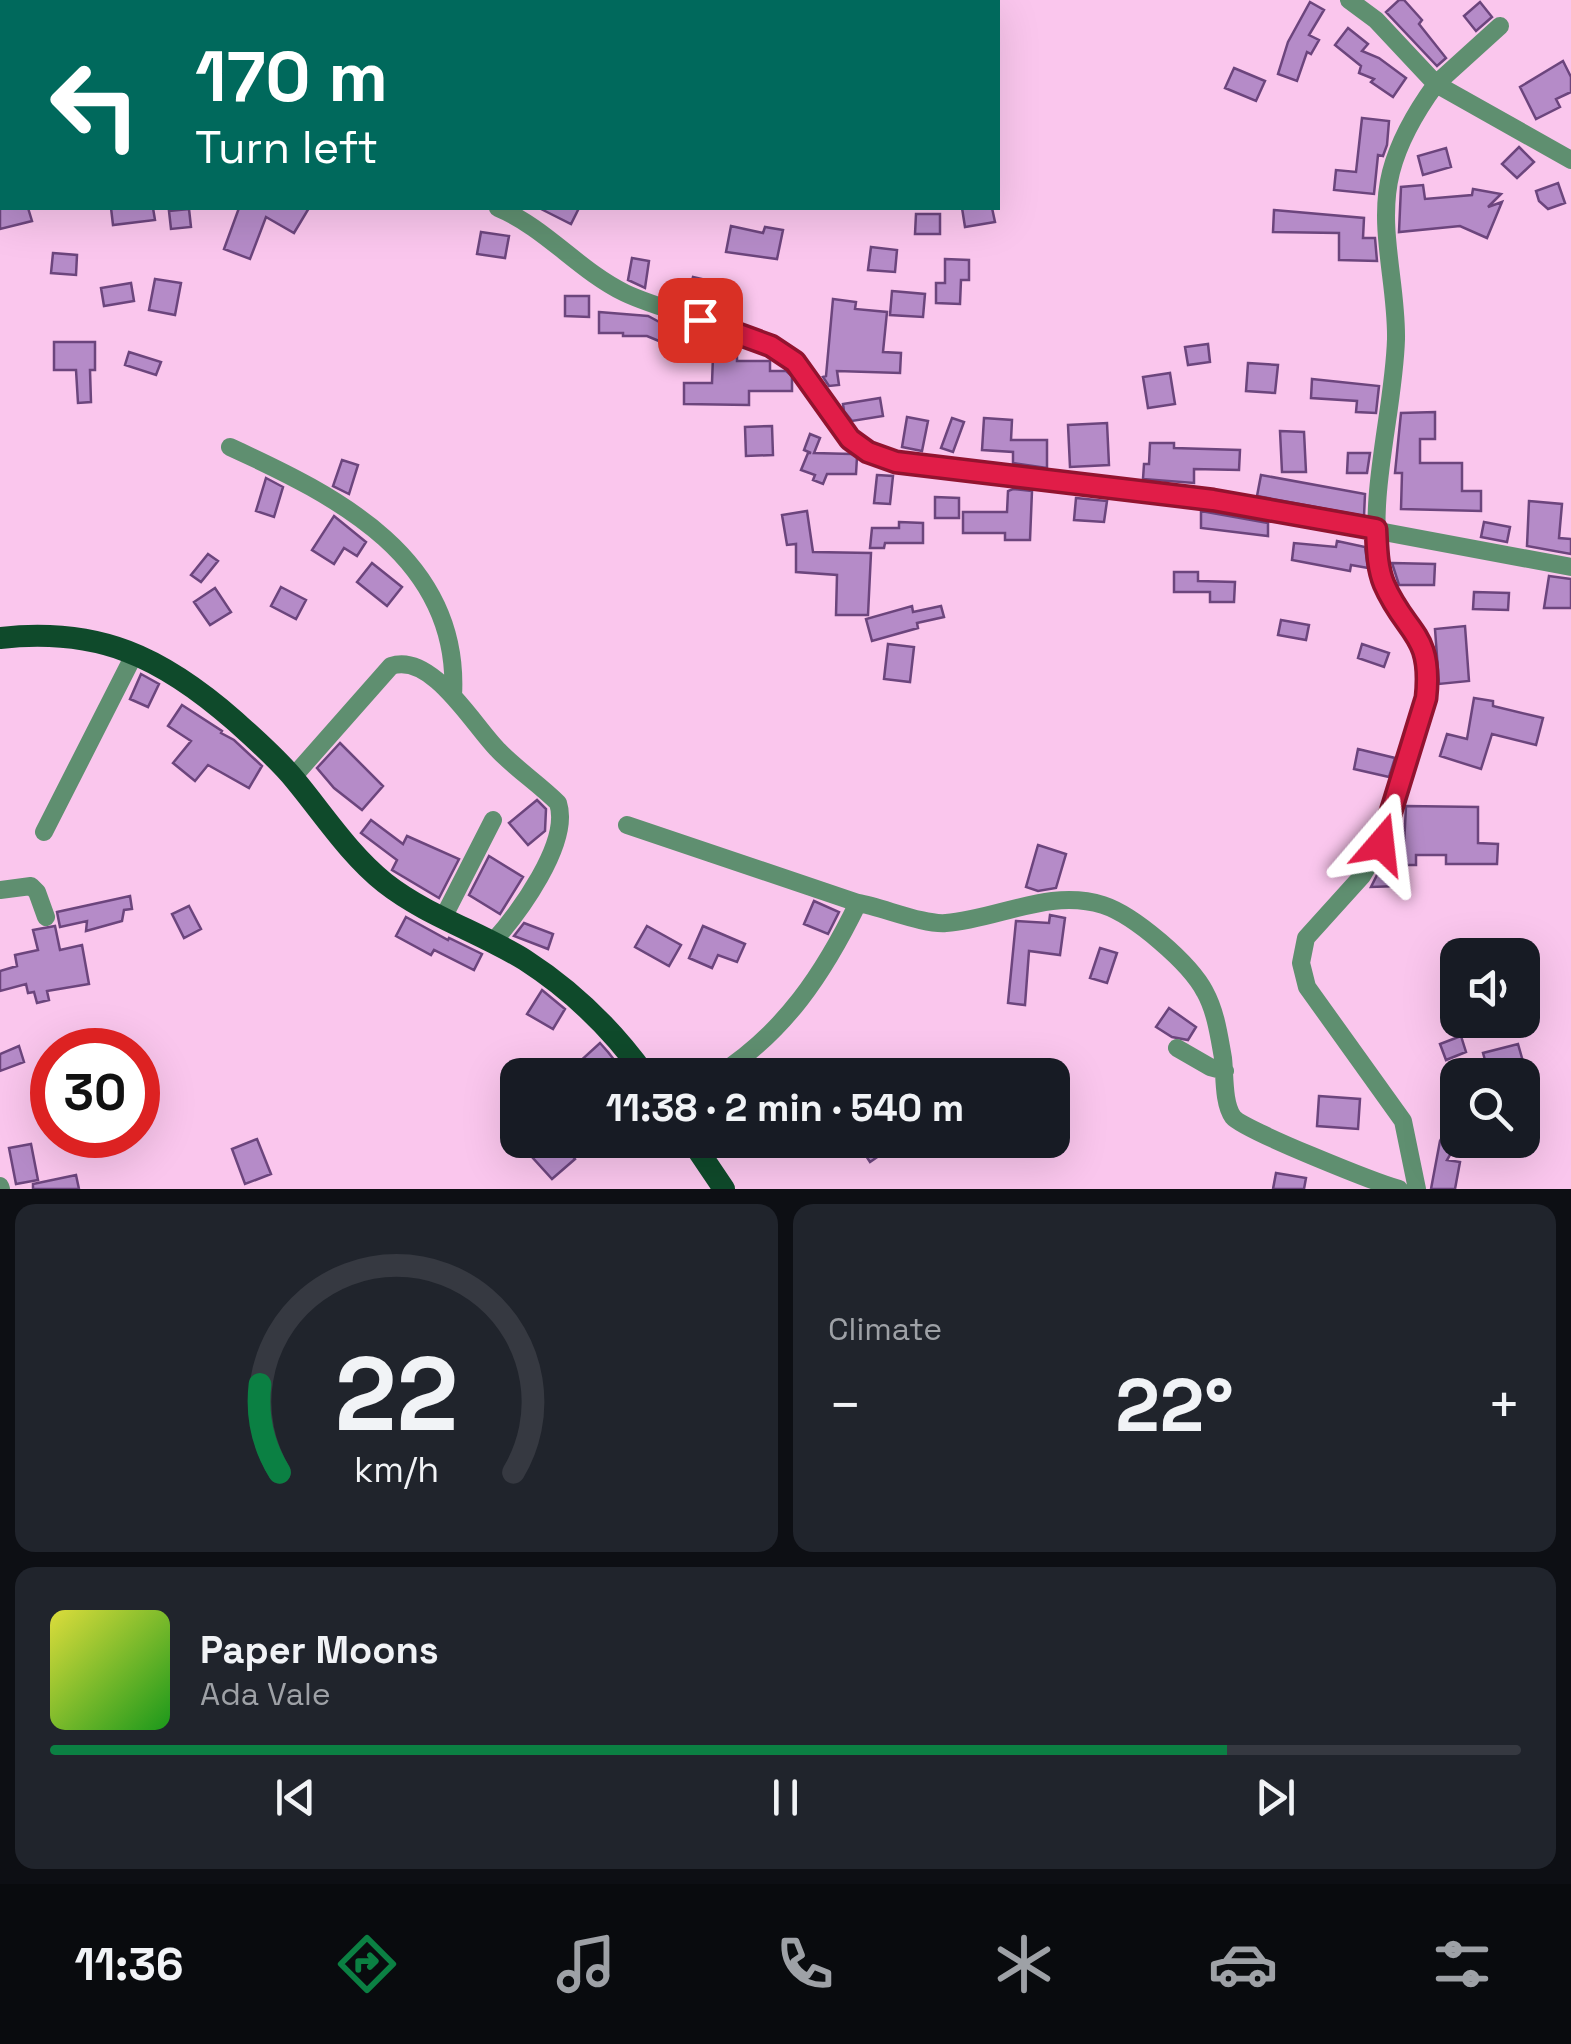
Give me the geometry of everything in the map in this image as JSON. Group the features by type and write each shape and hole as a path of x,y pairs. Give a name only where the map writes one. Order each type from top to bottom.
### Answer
{"main road":[{"path":"0,638 40,634 86,639 157,662 195,686 293,777 362,862 386,884 525,960 579,1000 618,1037 633,1058"},
{"path":"703,1158 724,1189"}],"street":[{"path":"1354,2 1436,84 1571,160"},
{"path":"627,825 858,902 946,923 1079,900 1126,915 1204,988 1213,1010 1230,1112 1245,1126 1370,1180 1408,1188 1403,1121 1308,988 1301,963 1306,938 1362,876 1381,844 1426,698 1426,655 1418,635 1384,583 1376,529 1396,338 1385,208 1391,172 1401,143 1436,84 1500,26"},
{"path":"502,210 542,231 581,267 628,294 771,346 795,362 850,439 868,452 896,462 1213,500 1571,567"},
{"path":"230,447 328,494 399,550 433,596 444,621 452,647 453,696"},
{"path":"44,832 134,655"},
{"path":"293,777 391,666 409,664 434,678 520,772 549,794 560,812 560,824 532,890 492,942"},
{"path":"442,918 494,820"},
{"path":"0,890 31,886 38,892 46,918"},
{"path":"744,1058 792,1013 818,978 858,902"},
{"path":"1176,1048 1210,1067 1225,1070"}],"building":[{"path":"1404,0 1422,20 1419,24 1446,58 1437,66 1386,12"},
{"path":"1310,2 1324,10 1309,35 1319,40 1311,54 1307,52 1297,81 1278,74 1288,42"},
{"path":"1480,2 1492,17 1476,31 1464,16"},
{"path":"1348,28 1368,44 1362,51 1406,78 1393,97 1371,82 1374,79 1359,73 1361,66 1335,45"},
{"path":"1563,61 1571,77 1571,92 1556,99 1560,107 1536,119 1520,87"},
{"path":"1234,68 1265,81 1256,101 1225,88"},
{"path":"1362,118 1389,121 1387,145 1383,156 1378,155 1374,194 1334,190 1336,170 1356,172"},
{"path":"1519,147 1534,162 1517,178 1502,164"},
{"path":"1446,148 1451,167 1423,175 1418,156"},
{"path":"1558,183 1565,203 1548,209 1539,201 1536,191"},
{"path":"1423,185 1425,199 1472,195 1473,189 1501,194 1488,207 1502,202 1487,238 1460,226 1399,232 1401,187"},
{"path":"0,210 29,210 32,221 0,229"},
{"path":"111,210 153,210 155,220 113,225"},
{"path":"189,210 191,227 171,229 169,211"},
{"path":"238,210 308,210 294,233 266,217 250,259 224,249"},
{"path":"543,210 578,210 571,224"},
{"path":"962,210 992,210 995,222 965,227"},
{"path":"1274,210 1364,218 1363,238 1375,238 1377,261 1339,260 1339,233 1273,232"},
{"path":"916,214 940,214 940,234 915,234"},
{"path":"731,226 763,233 765,227 783,230 777,259 726,252"},
{"path":"481,232 509,236 505,258 477,254"},
{"path":"871,247 897,250 895,272 868,270"},
{"path":"53,253 77,255 76,275 51,273"},
{"path":"632,258 649,261 645,288 628,280"},
{"path":"945,259 969,260 969,280 961,280 960,304 936,303 936,283 945,283"},
{"path":"693,277 723,284 716,311 686,302"},
{"path":"155,279 181,283 175,315 149,310"},
{"path":"131,283 134,301 104,306 101,288"},
{"path":"892,291 925,294 923,317 890,315"},
{"path":"565,296 589,296 589,317 565,316"},
{"path":"833,299 856,302 855,309 887,312 883,352 901,353 900,373 837,371 839,385 829,386 823,377"},
{"path":"599,312 648,316 665,325 659,341 647,336 599,333"},
{"path":"671,337 695,338 695,358 671,358"},
{"path":"54,342 95,342 95,370 90,370 91,402 78,403 76,370 54,370"},
{"path":"1208,344 1210,362 1188,365 1185,347"},
{"path":"129,352 161,362 156,375 125,365"},
{"path":"713,356 770,361 770,371 786,371 792,376 792,391 749,391 749,405 684,404 684,383 712,383"},
{"path":"1248,363 1278,365 1275,393 1246,391"},
{"path":"1170,373 1175,404 1148,408 1143,377"},
{"path":"1312,379 1379,386 1376,413 1356,412 1357,401 1311,398"},
{"path":"880,398 883,416 852,421 844,411 843,404"},
{"path":"1435,412 1435,439 1420,439 1420,463 1462,463 1462,491 1481,491 1481,511 1401,509 1402,473 1395,473 1401,413"},
{"path":"907,417 928,421 922,451 902,447"},
{"path":"952,418 964,422 953,452 941,448"},
{"path":"984,418 1012,420 1011,440 1047,440 1047,468 1013,463 1013,452 982,450"},
{"path":"1107,423 1109,465 1070,467 1068,425"},
{"path":"772,426 773,455 746,456 745,427"},
{"path":"1280,431 1304,432 1306,472 1282,472"},
{"path":"810,434 820,438 814,453 857,457 856,474 827,474 823,484 813,480 815,475 801,470 811,453 804,450"},
{"path":"1150,443 1174,443 1174,448 1240,450 1239,470 1194,469 1194,483 1143,479 1144,464 1149,464"},
{"path":"1348,453 1370,453 1367,473 1347,473"},
{"path":"342,460 358,465 349,494 333,486"},
{"path":"877,475 893,476 890,504 874,503"},
{"path":"1261,475 1365,494 1364,516 1257,496"},
{"path":"266,478 283,487 274,517 256,511"},
{"path":"1008,491 1032,491 1030,540 1005,540 1005,533 963,533 963,512 1007,512"},
{"path":"935,497 959,498 959,518 935,518"},
{"path":"1076,498 1107,501 1104,522 1074,520"},
{"path":"1529,501 1562,504 1559,538 1571,539 1571,554 1527,546"},
{"path":"807,511 813,552 871,553 868,615 836,615 837,575 796,572 796,544 787,545 782,515"},
{"path":"1201,511 1268,523 1268,536 1201,528"},
{"path":"334,516 366,542 357,556 344,548 334,564 312,550"},
{"path":"899,522 923,523 923,543 885,543 884,548 870,548 872,528 899,528"},
{"path":"1484,522 1510,527 1507,542 1481,537"},
{"path":"1337,541 1365,547 1368,568 1351,565 1350,571 1292,560 1294,543 1336,547"},
{"path":"208,554 218,561 201,582 191,575"},
{"path":"372,563 402,587 387,606 357,582"},
{"path":"1392,563 1435,564 1434,585 1399,585"},
{"path":"1174,572 1198,572 1198,581 1235,582 1234,602 1210,602 1210,592 1174,592"},
{"path":"1549,576 1571,579 1571,608 1544,608"},
{"path":"281,587 306,600 296,619 271,606"},
{"path":"215,588 231,612 210,625 194,602"},
{"path":"1474,592 1509,593 1508,610 1473,609"},
{"path":"912,606 913,612 941,606 944,617 872,641 866,619"},
{"path":"1281,620 1309,625 1306,640 1278,635"},
{"path":"1465,626 1469,681 1439,684 1435,629"},
{"path":"888,644 914,647 910,682 884,679"},
{"path":"1362,644 1389,653 1384,667 1358,658"},
{"path":"141,674 159,684 148,707 130,699"},
{"path":"1474,698 1543,718 1536,745 1492,734 1481,769 1440,756 1447,734 1467,739"},
{"path":"182,705 234,740 262,766 249,788 208,765 195,781 173,763 191,741 168,726"},
{"path":"340,743 383,786 362,810 334,788 317,768"},
{"path":"1358,749 1395,758 1389,777 1354,769"},
{"path":"537,800 546,809 545,831 528,845 509,823"},
{"path":"1406,806 1478,807 1478,843 1498,844 1497,864 1446,864 1446,855 1416,855 1416,865 1392,865 1394,845 1404,845"},
{"path":"371,820 403,844 407,836 459,859 439,898 392,870 397,860 361,833"},
{"path":"1038,845 1066,854 1056,888 1038,891 1026,887"},
{"path":"489,856 523,877 500,914 469,895"},
{"path":"1400,870 1400,886 1371,887 1379,871"},
{"path":"130,896 132,909 124,910 122,921 86,931 87,921 60,927 57,912"},
{"path":"814,901 839,912 828,934 804,924"},
{"path":"189,906 201,929 184,938 172,914"},
{"path":"1050,915 1065,918 1060,955 1029,951 1025,1005 1008,1003 1016,921 1049,923"},
{"path":"406,917 482,954 474,970 434,950 431,955 396,936"},
{"path":"524,923 553,934 548,949 514,936"},
{"path":"55,926 60,950 82,945 89,984 47,991 49,1000 37,1003 26,984 0,991 0,971 17,966 15,955 38,950 33,930"},
{"path":"647,926 681,945 669,966 635,947"},
{"path":"703,926 745,944 737,962 718,955 712,968 689,958"},
{"path":"1100,948 1117,953 1107,983 1090,978"},
{"path":"542,990 565,1009 553,1029 527,1014"},
{"path":"1169,1008 1196,1027 1188,1040 1172,1037 1156,1027"},
{"path":"1462,1038 1466,1052 1445,1058 1440,1044"},
{"path":"600,1043 612,1058 584,1058"},
{"path":"1518,1044 1522,1058 1484,1058 1483,1053"},
{"path":"19,1046 24,1062 0,1071 0,1054"},
{"path":"1319,1096 1360,1099 1358,1129 1317,1126"},
{"path":"257,1139 271,1174 245,1184 232,1149"},
{"path":"1440,1141 1440,1158 1460,1162 1455,1189 1431,1189"},
{"path":"30,1144 30,1158 34,1158 38,1180 16,1184 9,1148"},
{"path":"533,1158 574,1158 575,1159 552,1179"},
{"path":"1276,1173 1306,1178 1304,1189 1273,1189"},
{"path":"76,1175 79,1189 33,1189 33,1184"}],"route":[{"path":"700,320 771,346 795,362 850,439 868,452 896,462 1213,500 1376,529 1384,583 1418,635 1426,655 1428,676 1426,698 1381,844"}]}
